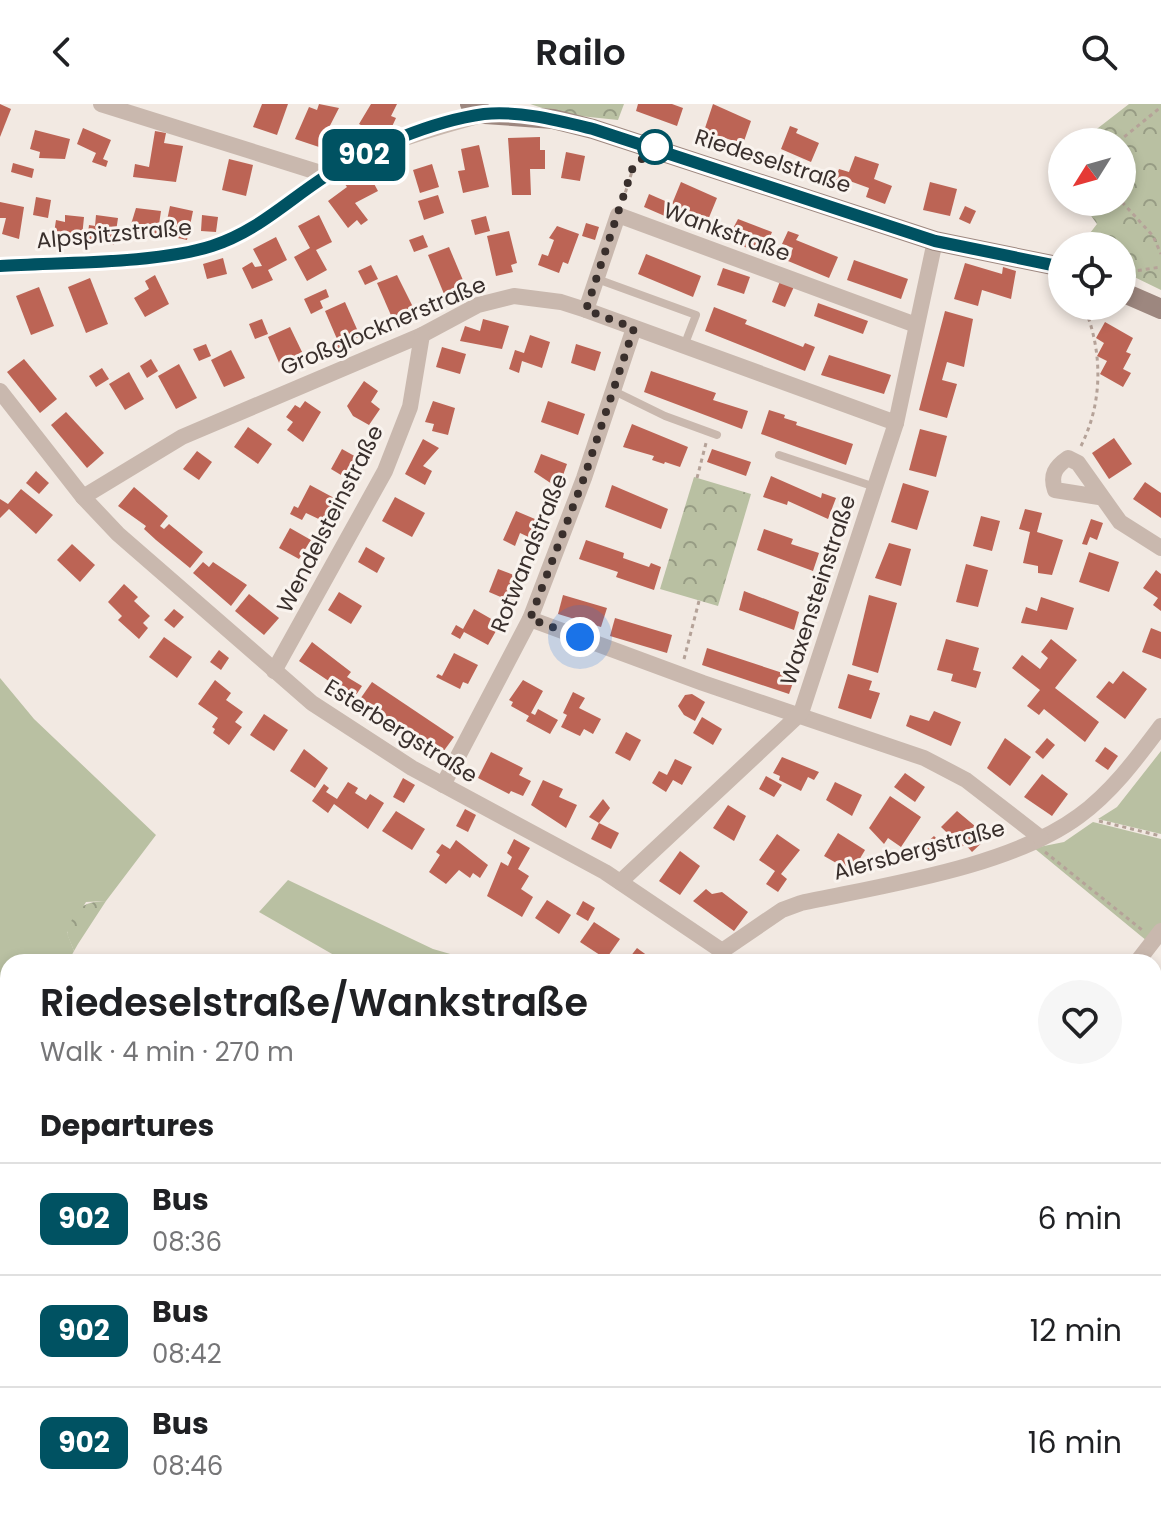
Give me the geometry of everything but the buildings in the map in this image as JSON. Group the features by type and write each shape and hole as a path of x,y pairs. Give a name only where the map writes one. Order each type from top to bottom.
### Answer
{"street":[{"path":"101,104 327,175"},
{"name":"Alpspitzstraße","path":"0,266 163,255 211,246 259,227 327,175 399,138 478,109"},
{"name":"Riedeselstraße","path":"478,109 553,119 641,143 935,241 1048,264"},
{"path":"586,310 618,215"},
{"name":"Wankstraße","path":"618,215 916,325"},
{"name":"Waxensteinstraße","path":"620,882 801,713 896,423 935,241"},
{"name":"Großglocknerstraße","path":"83,497 182,437 422,335 478,305 514,296 561,302 586,310 896,423"},
{"path":"1136,298 1161,309"},
{"name":"Rotwandstraße","path":"443,785 530,619 634,328"},
{"name":"Wendelsteinstraße","path":"274,671 385,471 410,407 422,335"},
{"name":"Esterbergstraße","path":"0,391 83,497 177,589 274,671 354,733 620,882 722,951"},
{"path":"1099,497 1055,490 1051,480 1057,466 1068,458 1074,460 1120,522 1161,548"},
{"path":"530,619 680,674 878,740 949,770 1037,840"},
{"name":"Alersbergstraße","path":"722,951 782,910 801,903 950,869 1037,840 1080,816 1114,785 1161,726"},
{"path":"1143,954 1158,936"}],"lane":[{"path":"596,279 696,315 684,347"},
{"path":"613,391 712,434"},
{"path":"779,455 875,487"},
{"name":"Alersbergstraße","path":"718,954 722,951"}],"path":[{"path":"1135,128 1161,107"},
{"path":"618,215 641,143"},
{"path":"1135,216 1153,236 1161,254"},
{"path":"1136,271 1161,267"},
{"path":"1074,460 1092,424 1098,396 1094,330 1090,320"},
{"path":"697,478 712,434"},
{"path":"680,674 699,601"},
{"path":"1080,816 1161,836"},
{"path":"1037,840 1158,936"}],"green space":[{"path":"530,104 624,104 618,120 561,114"},
{"path":"1129,104 1161,104 1161,290 1136,278 1136,232 1091,232 1097,224 1091,216 1136,216 1136,128 1098,128"},
{"path":"694,477 751,494 718,606 660,589"},
{"path":"0,678 34,719 156,835 106,901 86,902 67,933 72,954 0,954"},
{"path":"1161,751 1161,834 1098,819 1117,807"},
{"path":"1093,822 1161,839 1161,923 1147,941 1034,848 1064,842"},
{"path":"288,880 433,949 450,954 332,954 259,912"},
{"path":"106,901 74,951 67,934 76,913 90,903"}],"bus line":[{"name":"902","path":"0,266 163,255 211,246 259,227 327,175 392,141 485,114 553,119 593,129 656,147 935,241 1048,264"}],"route":[{"path":"580,637 530,619 584,478 634,328 586,310 633,167 655,147"}]}
